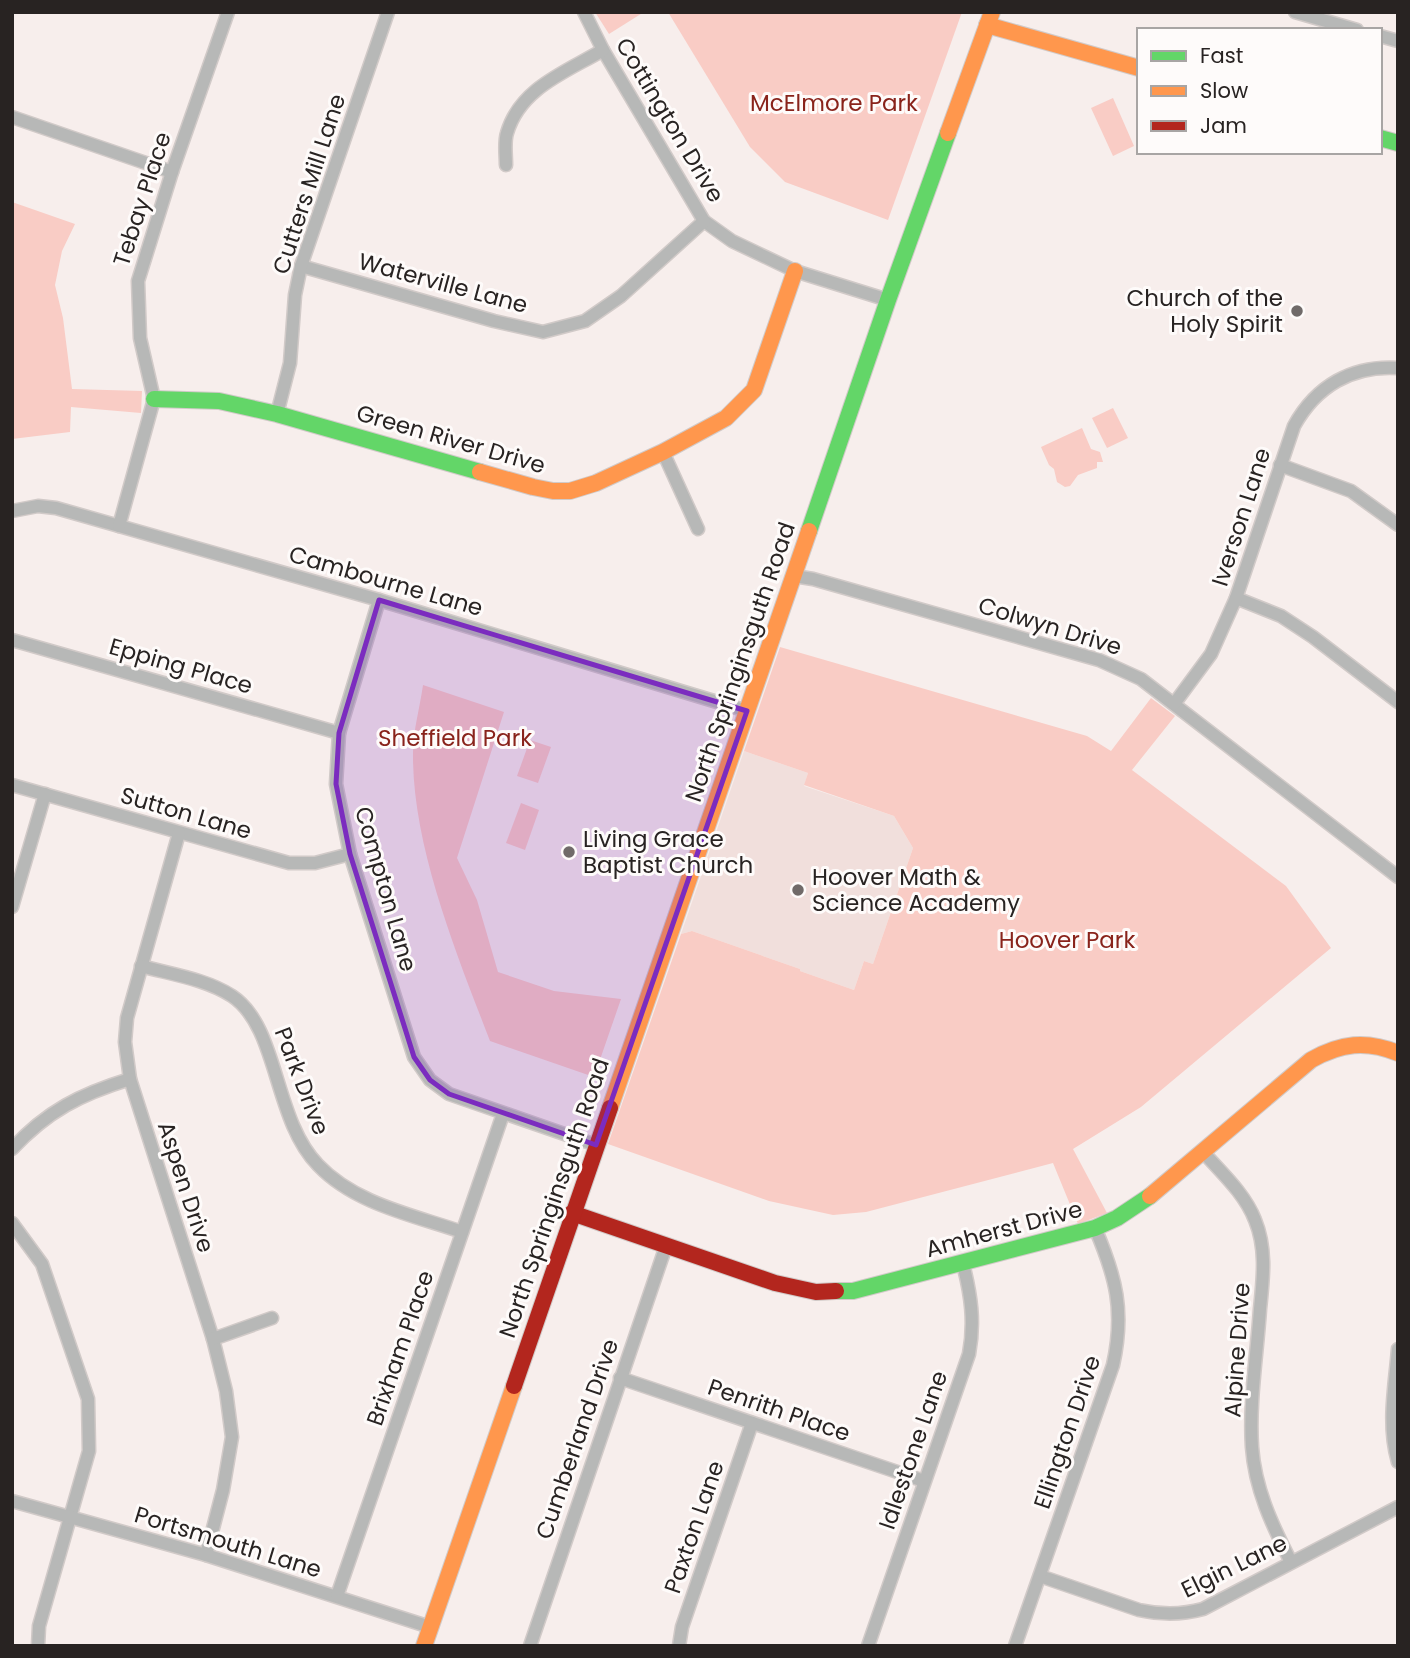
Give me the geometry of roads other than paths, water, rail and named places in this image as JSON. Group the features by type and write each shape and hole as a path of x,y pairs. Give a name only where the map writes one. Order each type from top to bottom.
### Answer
{"street":[{"name":"Tebay Place","path":"119,526 154,399 140,338 138,281 172,172 228,12"},
{"name":"Cutters Mill Lane","path":"277,414 289,363 295,295 301,266 388,12"},
{"name":"Cottington Drive","path":"584,12 603,50 704,221 732,241 795,271 888,300"},
{"path":"1296,12 1350,28"},
{"path":"990,18 1137,67"},
{"name":"North Springinsguth Road","path":"424,1646 888,300 990,18"},
{"path":"506,165 506,135 519,106 537,89 603,50"},
{"path":"12,117 172,172"},
{"name":"Waterville Lane","path":"301,266 494,321 543,332 585,321 621,296 704,221"},
{"name":"Green River Drive","path":"154,399 219,401 277,414 533,487 570,491 596,483 663,452 726,418 742,404 754,390 795,271"},
{"name":"Iverson Lane","path":"1174,704 1211,654 1236,598 1294,426 1306,406 1317,394 1343,376 1370,369 1398,368"},
{"path":"663,452 698,529"},
{"path":"1280,465 1351,491 1398,525"},
{"name":"Cambourne Lane","path":"12,511 44,506 119,526 379,600 747,711"},
{"name":"Colwyn Drive","path":"794,576 813,579 1099,660 1141,679 1398,877"},
{"path":"1236,598 1281,616 1398,702"},
{"name":"Compton Lane","path":"379,600 339,733 336,784 350,854 419,1066 430,1080 449,1094 503,1114"},
{"name":"Epping Place","path":"12,640 339,733"},
{"name":"Sutton Lane","path":"12,785 289,863 315,863 350,854"},
{"path":"12,907 45,794"},
{"name":"Aspen Drive","path":"179,833 125,1030 126,1059 130,1079 213,1339 226,1391 232,1437 223,1490 206,1555"},
{"name":"Park Drive","path":"141,966 217,988 244,1006 261,1032 293,1129 308,1155 325,1173 364,1198 462,1232"},
{"name":"Amherst Drive","path":"572,1213 775,1283 816,1292 853,1291 1095,1228 1117,1218 1152,1195 1311,1060 1327,1050 1343,1044 1358,1043 1371,1044 1398,1053"},
{"path":"12,1149 53,1112 97,1089 130,1079"},
{"path":"503,1114 596,1145"},
{"name":"Brixham Place","path":"337,1596 503,1114"},
{"name":"Alpine Drive","path":"1204,1153 1249,1207 1261,1239 1263,1271 1252,1445 1262,1499 1291,1562"},
{"path":"12,1223 42,1264 88,1399 89,1451 38,1626 38,1646"},
{"name":"Ellington Drive","path":"1015,1646 1118,1346 1120,1323 1116,1282 1095,1228"},
{"name":"Cumberland Drive","path":"530,1646 666,1246"},
{"name":"Idlestone Lane","path":"868,1646 969,1353 972,1303 963,1264"},
{"path":"213,1339 272,1318"},
{"path":"1398,1349 1392,1427 1393,1446 1398,1462"},
{"name":"Penrith Place","path":"620,1378 924,1481"},
{"name":"Paxton Lane","path":"679,1646 682,1627 752,1423"},
{"name":"Portsmouth Lane","path":"12,1501 206,1555 430,1628"},
{"name":"Elgin Lane","path":"1040,1576 1139,1610 1170,1615 1203,1609 1398,1507"}],"place":[{"name":"Church of the Holy Spirit","path":"1297,311"},
{"name":"Living Grace Baptist Church","path":"569,852"},
{"name":"Hoover Math & Science Academy","path":"798,890"}],"park label":[{"name":"McElmore Park","path":"834,103"},
{"name":"Sheffield Park","path":"455,738"},
{"name":"Hoover Park","path":"1067,940"}]}
